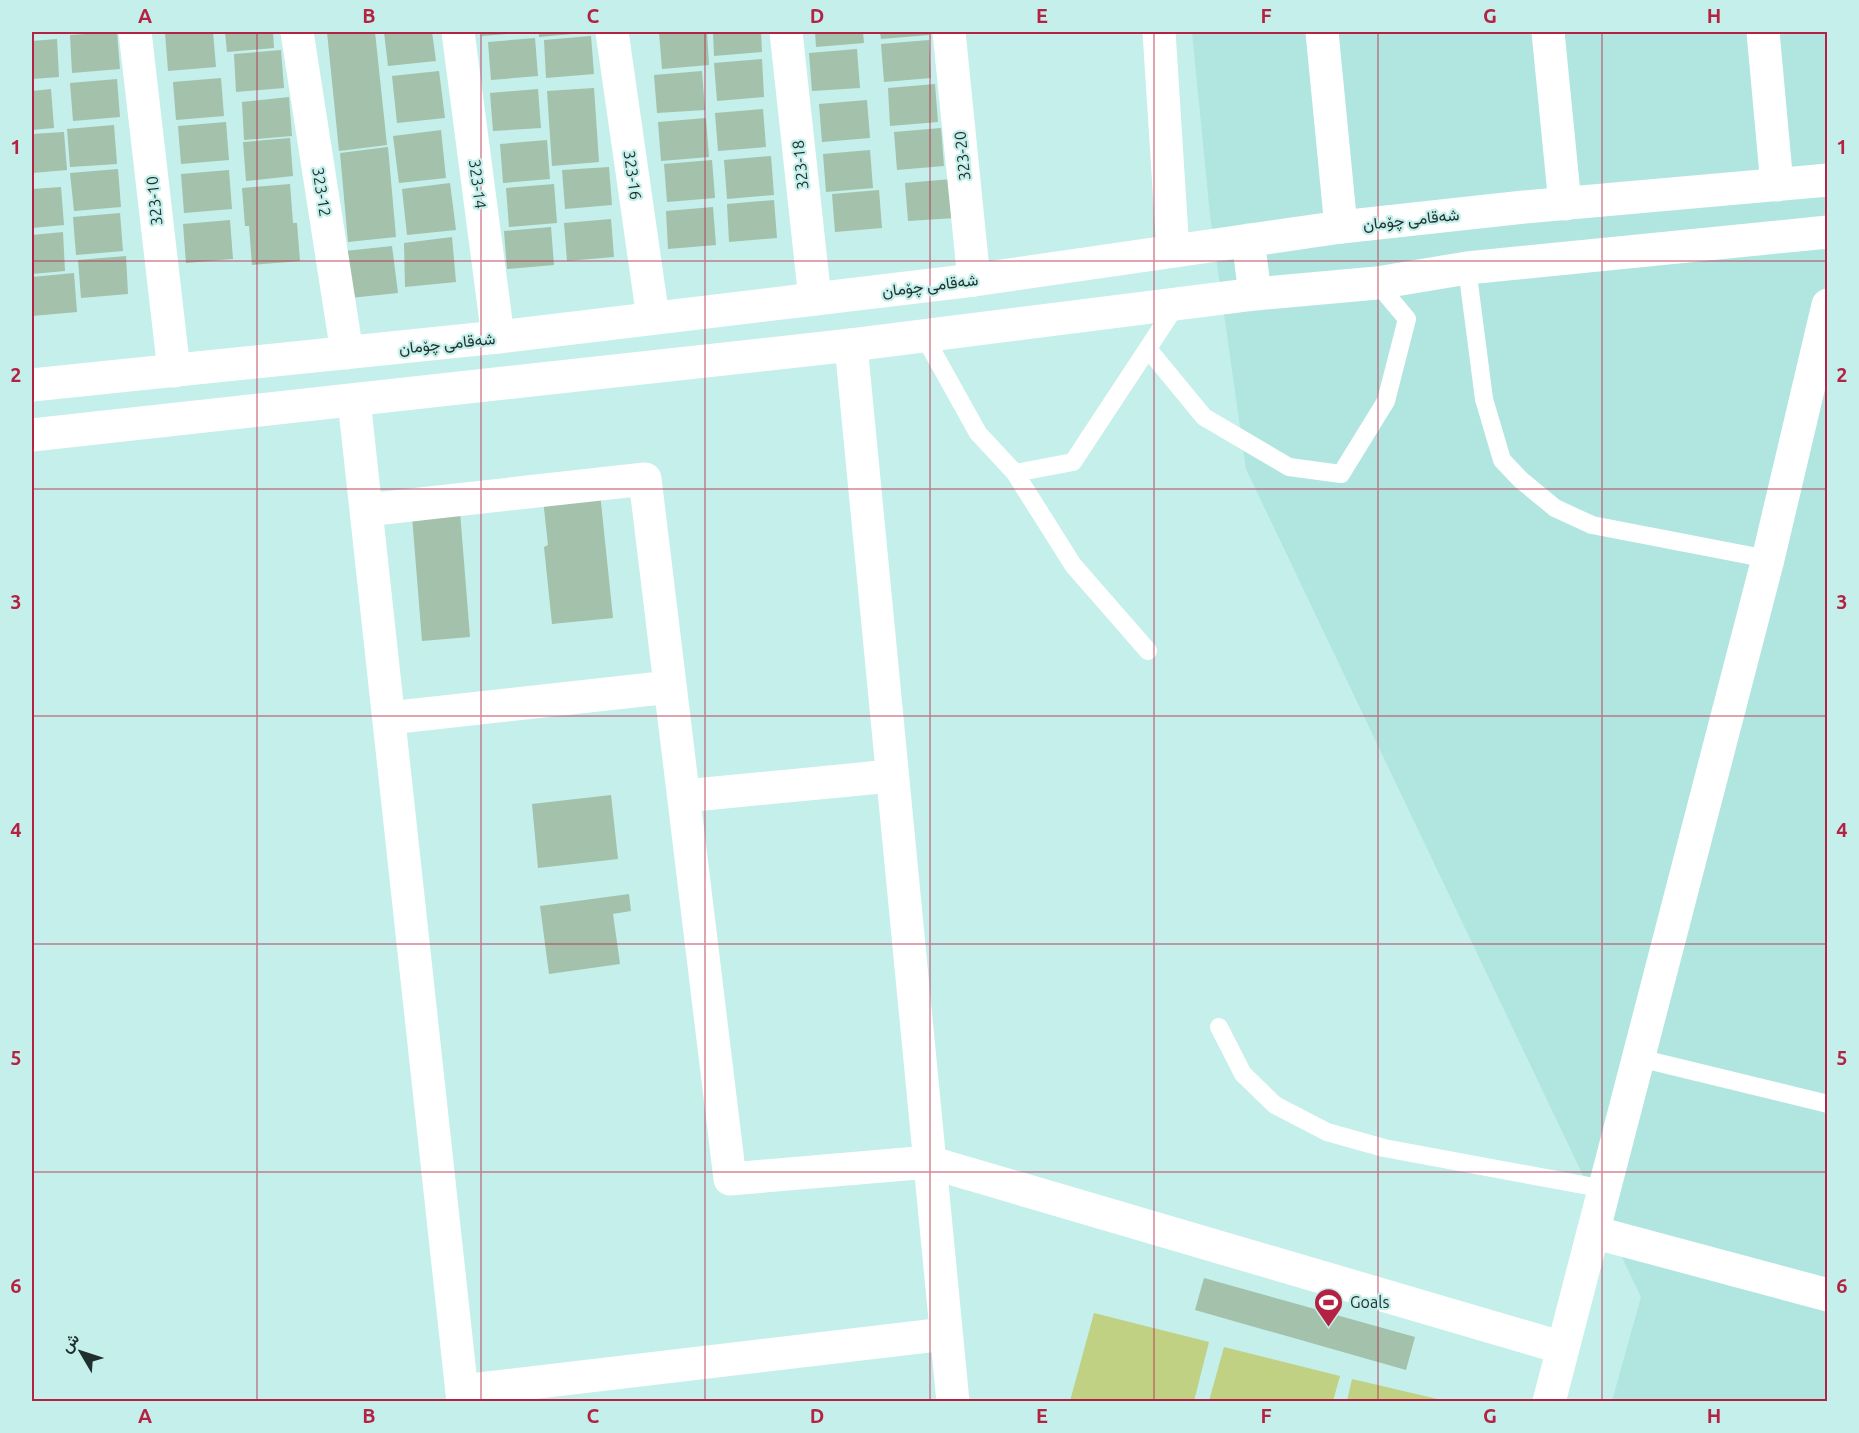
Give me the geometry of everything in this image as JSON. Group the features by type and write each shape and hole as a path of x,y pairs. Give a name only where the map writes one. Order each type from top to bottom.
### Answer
{"street":[{"name":"323-10","path":"135,32 174,371"},
{"name":"323-12","path":"297,32 347,354"},
{"name":"323-14","path":"458,32 498,338"},
{"name":"323-16","path":"612,32 653,318"},
{"name":"323-18","path":"786,32 815,299"},
{"name":"323-20","path":"949,32 974,280"},
{"path":"1160,32 1173,251"},
{"path":"1322,32 1341,227"},
{"path":"1548,32 1565,204"},
{"path":"1763,32 1777,185"},
{"name":"شەقامی چۆمان","path":"32,385 498,338 974,280 1341,227 1827,180"},
{"path":"32,435 851,345 1255,294 1377,283 1467,268 1827,232"},
{"path":"1248,240 1255,294"},
{"path":"1549,1401 1823,346 1827,305"},
{"path":"851,345 953,1401"},
{"path":"354,400 462,1396 945,1334"},
{"path":"366,510 645,479 730,1179 929,1162 1563,1348"},
{"path":"389,718 670,687"},
{"path":"684,796 891,776"},
{"path":"1593,1232 1827,1295"}],"lane":[{"path":"1467,268 1484,399 1502,460 1521,480 1555,508 1592,525 1768,559"},
{"path":"1148,349 1204,417 1289,467 1341,474 1386,401 1407,319 1377,283"},
{"path":"1015,473 1074,462 1177,304"},
{"path":"924,336 978,433 1015,473 1073,565 1148,651"},
{"path":"1219,1027 1243,1074 1275,1106 1328,1132 1384,1148 1605,1189"},
{"path":"1639,1058 1827,1104"}],"shaded area":[{"path":"1192,32 1827,32 1827,1401 1612,1401 1641,1297 1246,469 1210,215"}],"green space":[{"path":"1094,1313 1209,1342 1194,1401 1070,1401"},
{"path":"1224,1347 1340,1376 1333,1401 1209,1401"},
{"path":"1352,1379 1446,1401 1347,1401"}],"building":[{"path":"117,32 120,69 72,73 70,35"},
{"path":"213,32 216,67 168,71 165,33"},
{"path":"225,32 273,32 274,48 227,52"},
{"path":"327,32 375,32 387,145 339,151"},
{"path":"384,32 432,32 436,61 388,66"},
{"path":"482,32 521,32 521,33 482,36"},
{"path":"539,32 583,32 583,33 539,37"},
{"path":"659,32 707,32 709,65 662,69"},
{"path":"713,32 761,32 762,52 714,56"},
{"path":"815,32 863,32 864,43 816,47"},
{"path":"880,32 928,32 929,35 881,39"},
{"path":"591,36 594,74 546,78 544,40"},
{"path":"535,38 538,76 491,80 488,42"},
{"path":"57,39 59,77 32,79 32,41"},
{"path":"929,40 931,78 884,82 881,44"},
{"path":"857,49 860,88 812,91 809,53"},
{"path":"281,50 284,88 236,92 234,54"},
{"path":"762,59 764,97 717,101 714,63"},
{"path":"439,71 445,118 397,123 392,76"},
{"path":"702,71 705,110 657,113 654,75"},
{"path":"221,78 224,116 176,120 173,82"},
{"path":"117,79 120,117 73,121 70,83"},
{"path":"935,84 938,122 890,126 888,88"},
{"path":"594,88 599,162 552,166 547,91"},
{"path":"51,89 54,128 32,130 32,91"},
{"path":"538,89 541,128 493,131 490,93"},
{"path":"289,97 292,136 244,140 242,102"},
{"path":"867,100 870,138 822,142 819,104"},
{"path":"763,109 766,147 718,151 715,113"},
{"path":"706,118 709,157 661,161 658,122"},
{"path":"226,122 229,160 181,164 178,126"},
{"path":"114,125 117,164 70,167 67,129"},
{"path":"941,128 944,166 897,170 894,132"},
{"path":"441,130 446,178 399,183 393,136"},
{"path":"64,132 67,170 32,173 32,134"},
{"path":"290,138 293,176 246,181 243,142"},
{"path":"547,140 550,179 503,183 500,144"},
{"path":"388,147 396,237 348,242 340,153"},
{"path":"870,150 873,188 826,192 823,154"},
{"path":"771,156 774,195 727,199 724,160"},
{"path":"712,160 715,198 667,202 664,164"},
{"path":"609,167 612,205 565,209 562,170"},
{"path":"118,169 121,207 74,211 70,173"},
{"path":"229,170 232,209 184,213 181,174"},
{"path":"952,179 955,218 908,221 905,183"},
{"path":"450,183 456,230 407,235 402,189"},
{"path":"290,184 293,223 297,223 300,261 252,265 249,226 245,226 242,188"},
{"path":"554,184 557,223 509,227 506,188"},
{"path":"61,187 64,225 32,228 32,189"},
{"path":"879,190 882,228 835,232 832,194"},
{"path":"774,200 777,238 729,242 727,204"},
{"path":"713,207 716,245 668,249 666,211"},
{"path":"120,213 123,251 76,255 73,217"},
{"path":"611,219 614,257 567,261 564,223"},
{"path":"230,220 233,259 186,263 183,224"},
{"path":"551,227 554,265 507,269 504,231"},
{"path":"63,232 65,271 32,274 32,235"},
{"path":"452,237 456,282 405,287 404,243"},
{"path":"392,246 398,293 350,298 345,251"},
{"path":"126,256 128,294 81,298 78,260"},
{"path":"74,273 77,312 32,316 32,277"},
{"path":"600,493 613,618 552,624 544,547 548,545 543,499"},
{"path":"460,512 470,637 422,641 412,516"},
{"path":"611,795 618,859 538,868 532,804"},
{"path":"629,894 631,911 613,914 620,964 549,974 540,906"},
{"path":"1204,1278 1415,1337 1406,1370 1195,1310"}],"place":[{"name":"Goals","path":"1329,1328"}]}
